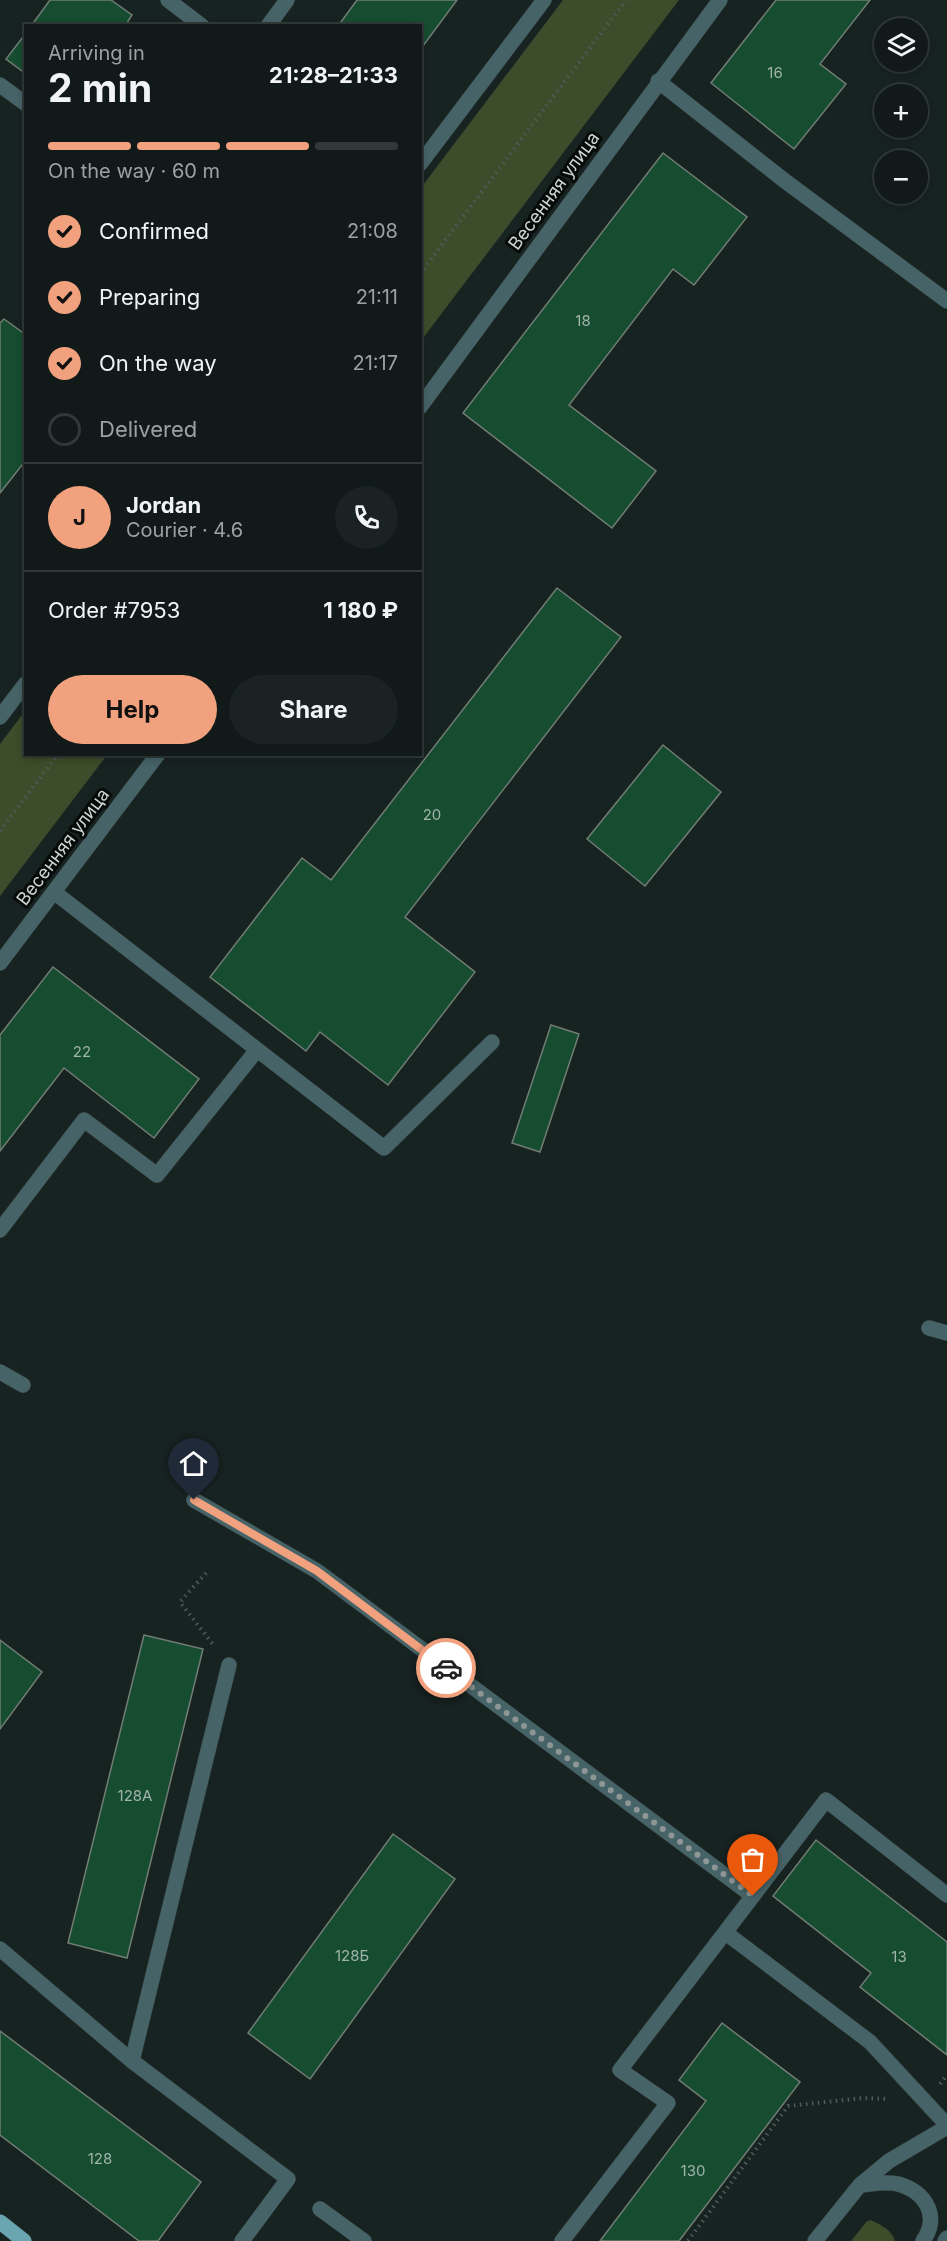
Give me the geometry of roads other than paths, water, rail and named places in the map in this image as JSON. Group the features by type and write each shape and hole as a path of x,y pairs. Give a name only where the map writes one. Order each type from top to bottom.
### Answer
{"main road":[{"path":"0,2222 24,2241"}],"street":[{"path":"168,0 199,24"},
{"path":"269,24 287,0"},
{"path":"422,161 544,0"},
{"name":"Весенняя улица","path":"422,404 658,81 720,0"},
{"path":"658,81 784,181 947,301"},
{"path":"0,85 24,103"},
{"path":"0,717 24,686"},
{"name":"Весенняя улица","path":"0,963 156,756"},
{"path":"54,892 384,1148 492,1042"},
{"path":"0,1230 84,1120 157,1175 257,1050"},
{"path":"929,1328 947,1334"},
{"path":"0,1372 23,1385"},
{"path":"194,1500 317,1571 753,1896"},
{"path":"132,2061 229,1665"},
{"path":"562,2241 668,2103 620,2070 826,1800 947,1895"},
{"path":"726,1932 870,2042 947,2126 889,2161 860,2186 815,2241"},
{"path":"0,1948 132,2061 288,2179 242,2241"},
{"path":"860,2186 882,2182 898,2184 919,2195 931,2214 931,2225 923,2241"},
{"path":"320,2209 364,2241"}]}
